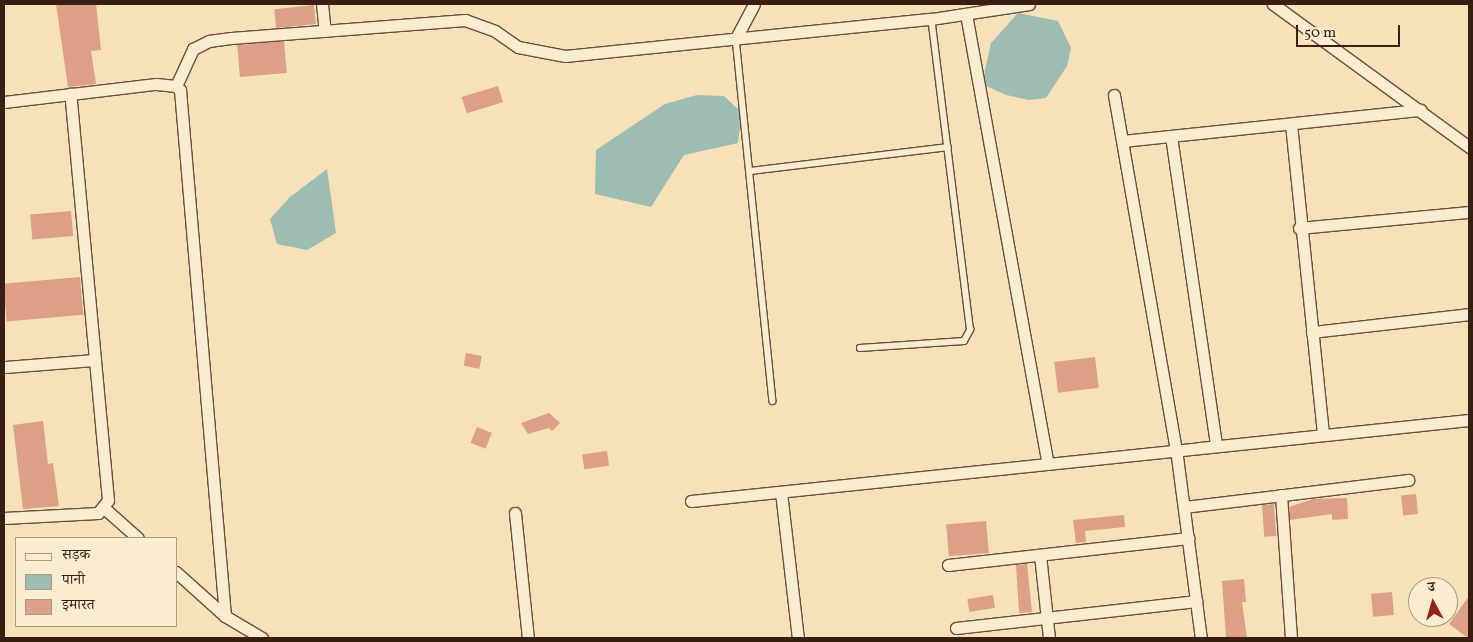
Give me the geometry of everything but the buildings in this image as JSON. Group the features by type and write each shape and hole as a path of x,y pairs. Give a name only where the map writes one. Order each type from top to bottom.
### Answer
{"street":[{"path":"322,4 325,31"},
{"path":"736,38 754,4"},
{"path":"225,616 183,101 176,86 193,49 209,41 465,20 495,31 518,47 565,56 931,19 1029,4"},
{"path":"1273,4 1469,147"},
{"path":"966,14 1048,463"},
{"path":"4,102 156,84 176,86"},
{"path":"4,518 98,513 104,508 109,491 70,94"},
{"path":"1114,95 1176,449 1201,638"},
{"path":"1123,141 1420,110"},
{"path":"1291,124 1299,228 1323,434"},
{"path":"1171,136 1216,444"},
{"path":"1299,228 1469,212"},
{"path":"1312,332 1469,314"},
{"path":"4,367 96,360"},
{"path":"691,501 1216,444 1469,420"},
{"path":"1184,507 1408,480"},
{"path":"781,492 798,638"},
{"path":"1281,495 1291,638"},
{"path":"104,508 137,537"},
{"path":"515,513 528,638"},
{"path":"948,565 1188,538"},
{"path":"1040,555 1050,638"},
{"path":"178,574 225,616 262,638"},
{"path":"956,628 1047,620 1196,601"}],"lane":[{"path":"860,348 956,342 968,337 948,147 931,19"},
{"path":"736,38 773,401"},
{"path":"751,171 948,147"}],"water":[{"path":"1018,13 1058,21 1071,48 1067,66 1046,98 1029,100 1006,95 982,84 991,43"},
{"path":"697,95 724,96 742,113 738,143 684,155 651,207 595,194 596,150 665,104"},
{"path":"327,169 336,233 307,250 277,244 270,219 290,197"}]}
